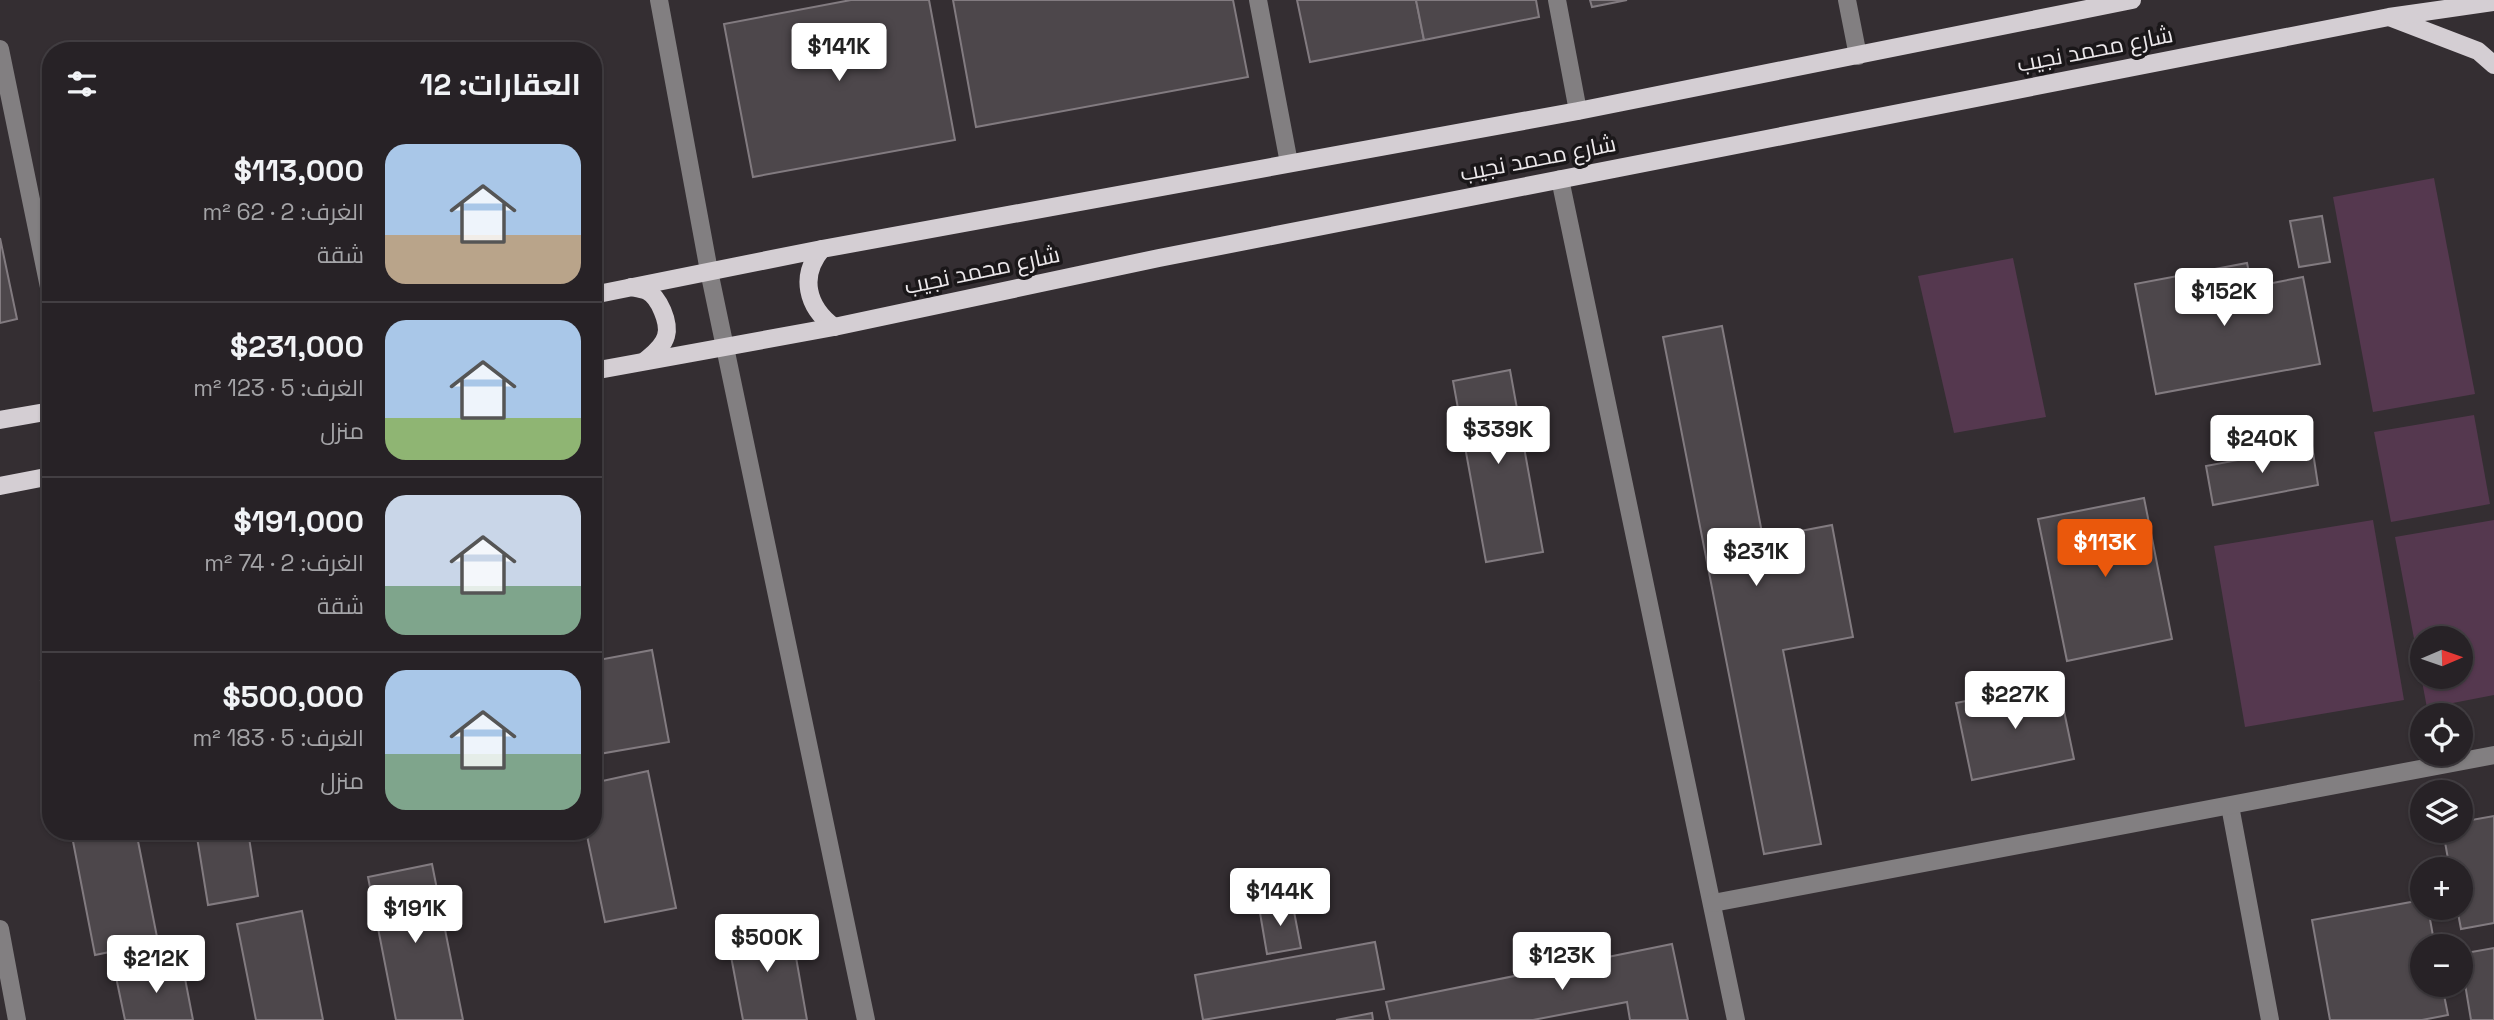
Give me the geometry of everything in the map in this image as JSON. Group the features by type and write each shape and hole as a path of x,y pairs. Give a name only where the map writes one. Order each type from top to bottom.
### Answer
{"main road":[{"name":"شارع محمد نجيب","path":"602,293 822,249 1578,111 2132,0"},
{"name":"شارع محمد نجيب","path":"602,368 834,327 1158,258 2389,17 2494,2"},
{"path":"2389,17 2478,51 2494,65"},
{"path":"822,249 811,266 808,289 815,310 834,327"},
{"path":"631,287 649,291 659,305 666,324 666,336 658,349 645,361"},
{"path":"0,420 42,413"},
{"path":"0,486 42,478"}],"street":[{"path":"659,0 724,346 866,1020"},
{"path":"1258,0 1289,163"},
{"path":"1557,0 1578,111"},
{"path":"1847,0 1858,55"},
{"path":"0,49 42,253"},
{"path":"1560,179 1736,1020"},
{"path":"1713,903 2494,755"},
{"path":"2230,806 2270,1020"},
{"path":"0,929 17,1020"}],"shaded area":[{"path":"2434,178 2475,394 2373,412 2333,197"},
{"path":"2013,258 2046,417 1954,433 1918,276"},
{"path":"2474,415 2490,504 2391,522 2374,432"},
{"path":"2373,520 2404,700 2245,727 2214,546"},
{"path":"2494,520 2494,695 2453,703 2426,703 2424,690 2473,690 2473,626 2412,626 2395,537"}],"building":[{"path":"851,0 929,0 955,140 753,177 724,24"},
{"path":"953,0 1233,0 1248,77 976,127"},
{"path":"1297,0 1416,0 1424,40 1310,62"},
{"path":"1416,0 1536,0 1539,17 1424,40"},
{"path":"1590,0 1627,0 1592,7"},
{"path":"2322,216 2330,262 2299,267 2290,221"},
{"path":"0,238 17,319 0,323"},
{"path":"2247,263 2252,287 2303,277 2320,364 2156,394 2135,284"},
{"path":"1722,326 1763,538 1832,525 1853,637 1783,650 1821,844 1764,854 1663,337"},
{"path":"1510,370 1543,552 1486,562 1453,381"},
{"path":"2312,446 2318,485 2213,505 2206,466"},
{"path":"2144,498 2172,639 2067,661 2038,519"},
{"path":"652,650 669,742 602,753 602,659"},
{"path":"2058,682 2074,759 1972,780 1956,703"},
{"path":"648,771 676,908 605,922 588,840 602,840 602,781"},
{"path":"2494,816 2494,923 2461,929 2459,920 2473,920 2473,857 2448,857 2445,843 2473,843 2473,820"},
{"path":"73,840 138,840 158,942 95,955"},
{"path":"197,840 249,840 258,896 208,905"},
{"path":"432,864 463,1020 396,1020 368,877"},
{"path":"1292,901 1301,948 1267,954 1259,907"},
{"path":"2410,902 2410,920 2430,920 2433,934 2410,934 2410,997 2444,997 2448,1015 2422,1020 2330,1020 2312,920"},
{"path":"302,911 323,1020 256,1020 237,924"},
{"path":"790,923 807,1020 743,1020 727,935"},
{"path":"1375,942 1384,989 1203,1020 1195,975"},
{"path":"1672,944 1688,1020 1630,1020 1627,1002 1533,1020 1390,1020 1386,1002"},
{"path":"2494,948 2494,1020 2471,1020 2467,997 2473,997 2473,952"},
{"path":"182,963 193,1020 125,1020 116,977"},
{"path":"1372,1013 1373,1020 1336,1020"}]}
